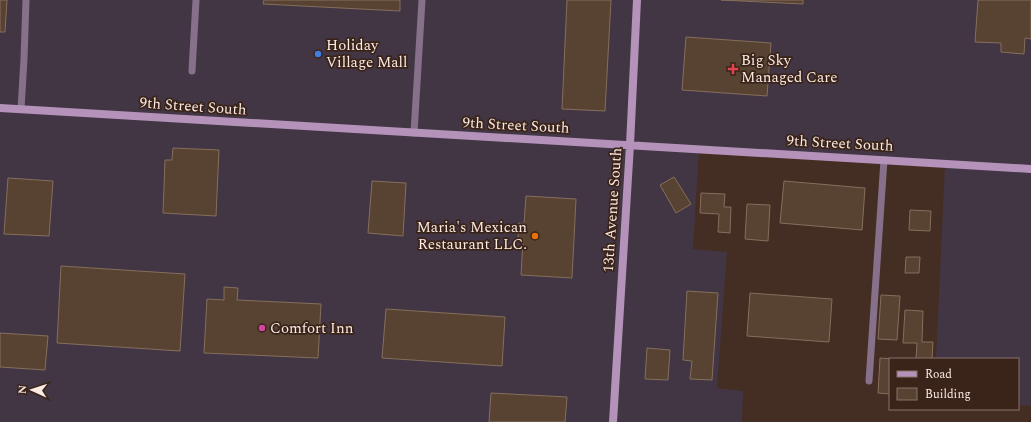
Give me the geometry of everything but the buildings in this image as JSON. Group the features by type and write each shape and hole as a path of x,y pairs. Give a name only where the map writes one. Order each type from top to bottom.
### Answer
{"street":[{"name":"13th Avenue South","path":"613,422 630,145 637,0"},
{"name":"9th Street South","path":"0,108 1031,169"}],"lane":[{"path":"21,109 26,0"},
{"path":"192,71 196,0"},
{"path":"414,133 422,0"},
{"path":"869,381 884,160"}],"shaded area":[{"path":"0,0 1031,0 1031,406 1019,405 1019,358 936,358 945,164 699,149 693,249 727,252 717,388 743,391 742,422 0,422"}],"place":[{"name":"Holiday Village Mall","path":"318,54"},
{"name":"Big Sky Managed Care","path":"733,69"},
{"name":"Maria's Mexican Restaurant LLC.","path":"535,236"},
{"name":"Comfort Inn","path":"262,328"}]}
